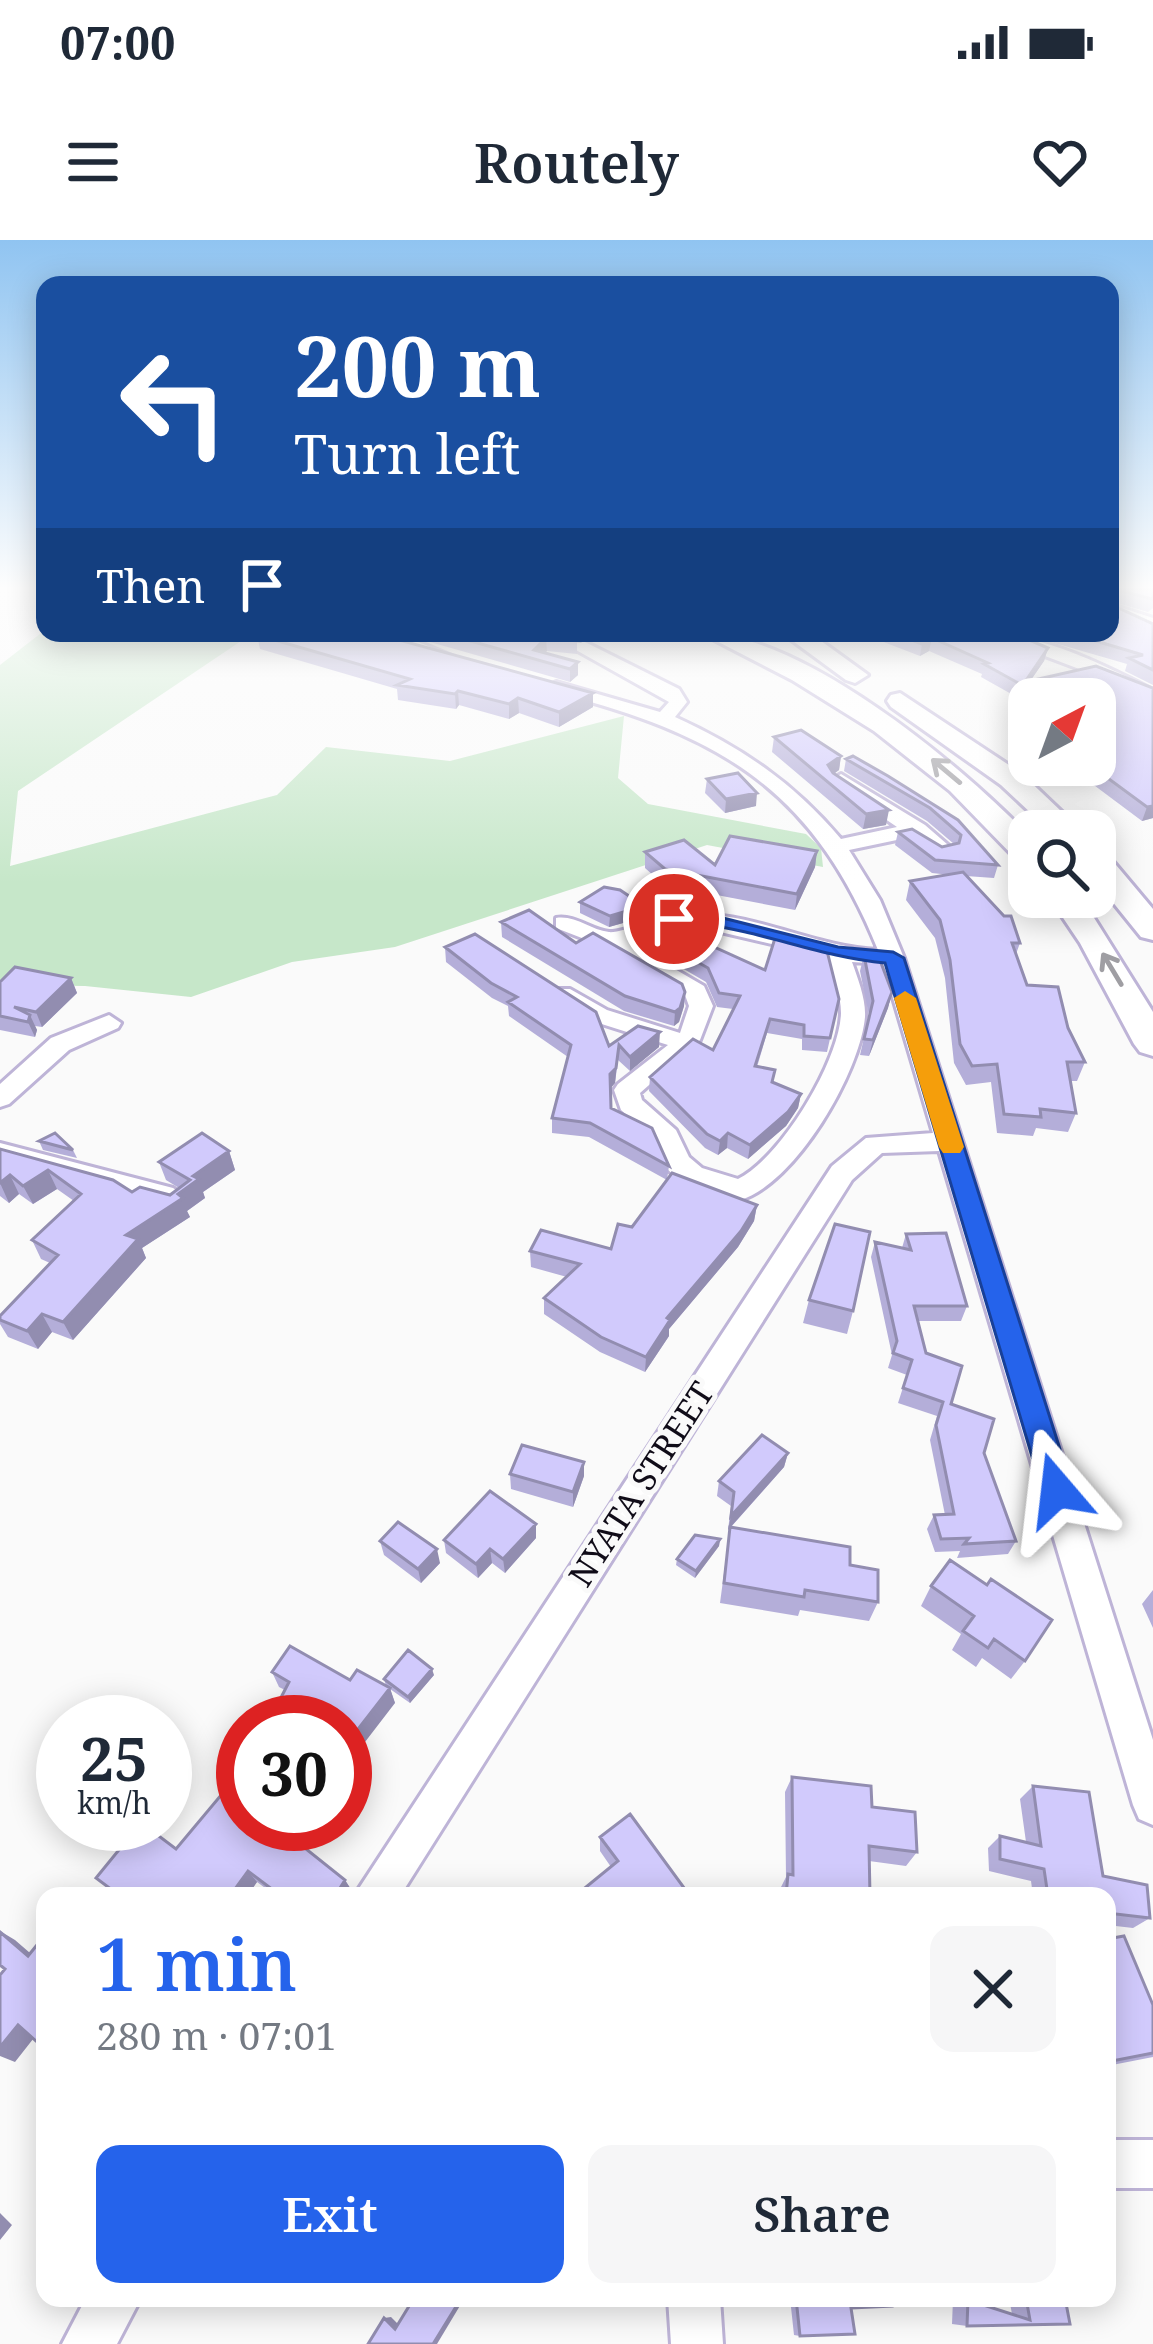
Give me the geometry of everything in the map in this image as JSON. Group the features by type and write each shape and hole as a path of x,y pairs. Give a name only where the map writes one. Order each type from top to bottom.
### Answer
{"highway":[{"path":"825,687 922,751 1008,831"},
{"path":"874,687 970,747 1043,810"},
{"path":"1116,885 1153,930"},
{"path":"1080,918 1153,1044"}],"street":[{"path":"593,687 664,717 770,773 837,846 871,905 893,958 1153,1805"},
{"path":"658,687 678,698 664,717"},
{"path":"840,780 945,850"},
{"path":"837,846 918,829"},
{"path":"614,942 648,924 699,918 838,953 893,958"},
{"path":"564,923 614,942 696,991 703,1003 701,1013 684,1042 669,1061 626,1090 630,1104 667,1136 677,1162 692,1175 727,1188 752,1188 817,1107 852,1027 854,1011 838,953"},
{"path":"542,980 598,1015 684,1042"},
{"path":"0,1098 60,1044 109,1023"},
{"name":"NYATA STREET","path":"381,1887 842,1173 875,1144 950,1141"},
{"path":"0,1152 178,1199"},
{"path":"1116,2164 1153,2164"},
{"path":"88,2344 110,2307"},
{"path":"695,2307 697,2344"}],"green space":[{"path":"0,687 172,687 18,791 10,866 277,795 326,747 450,761 624,716 618,778 648,804 806,834 821,848 823,867 707,845 395,947 292,962 191,997 85,986 0,985"}],"building":[{"path":"411,687 572,687 593,693 559,712 518,698 509,704"},
{"path":"1116,687 1153,688 1153,806 1147,807 1116,784"},
{"path":"801,730 841,756 828,765 833,773 889,810 866,814 774,737"},
{"path":"853,756 958,820 998,865 935,860 898,832 912,829 942,847 959,843 961,835 930,808 846,759"},
{"path":"738,773 757,793 726,799 707,779"},
{"path":"730,836 817,851 797,894 665,869 645,852 684,840 715,865"},
{"path":"963,872 1004,916 1012,918 1020,943 1012,943 1027,985 1058,987 1068,1028 1085,1062 1067,1062 1076,1113 1040,1109 1041,1117 1004,1114 997,1064 972,1066 960,1044 940,920 910,881"},
{"path":"604,887 620,890 644,906 610,916 580,902"},
{"path":"529,910 576,943 593,933 682,984 685,992 680,1008 675,1012 625,996 501,922"},
{"path":"675,919 688,925 679,931 765,970 776,935 826,947 839,999 830,1038 804,1036 804,1025 770,1019 755,1066 775,1070 772,1082 801,1094 750,1145 728,1133 720,1141 707,1134 650,1077 693,1039 713,1050 740,996 719,993 708,968 641,930"},
{"path":"475,934 596,1012 609,1046 638,1026 660,1032 630,1057 619,1045 616,1068 610,1074 611,1108 652,1128 669,1166 590,1123 552,1118 571,1045 508,1002 517,997 445,947"},
{"path":"864,955 878,955 892,992 873,1040 864,1039 873,1001"},
{"path":"15,967 71,978 36,1012 14,1007 30,1015 28,1022 0,1016 0,982"},
{"path":"55,1133 73,1150 39,1141"},
{"path":"202,1133 229,1151 193,1176 199,1179 178,1194 183,1198 126,1235 138,1239 63,1322 42,1314 27,1331 0,1320 58,1255 32,1240 81,1194 48,1170 23,1186 10,1175 0,1183 0,1149 113,1180 132,1192 140,1187 170,1195 190,1180 159,1162"},
{"path":"672,1173 757,1205 741,1231 667,1318 646,1357 601,1337 544,1298 580,1264 530,1251 541,1230 611,1249 618,1224 632,1227"},
{"path":"835,1224 870,1232 853,1311 809,1300"},
{"path":"946,1233 967,1306 914,1306 926,1353 962,1366 951,1404 994,1419 984,1453 1016,1541 964,1544 969,1538 941,1539 934,1515 954,1514 936,1425 943,1402 903,1388 912,1360 893,1353 897,1341 875,1242 911,1250 906,1234"},
{"path":"762,1435 788,1453 731,1516 734,1492 719,1481"},
{"path":"522,1445 584,1462 573,1492 510,1474"},
{"path":"490,1491 536,1524 503,1559 490,1549 476,1564 444,1540"},
{"path":"398,1522 437,1549 418,1569 380,1541"},
{"path":"730,1527 850,1547 850,1565 878,1570 878,1602 805,1590 804,1597 724,1583"},
{"path":"695,1535 720,1539 696,1571 677,1559"},
{"path":"950,1560 987,1585 991,1579 1052,1620 1025,1661 994,1639 988,1648 963,1631 974,1616 931,1586"},
{"path":"290,1646 350,1680 357,1670 390,1688 372,1711 372,1695 282,1695 289,1682 272,1672"},
{"path":"408,1650 432,1669 408,1697 384,1679"},
{"path":"792,1777 871,1786 872,1807 915,1812 917,1852 869,1846 870,1887 787,1887 788,1874 793,1875"},
{"path":"1033,1786 1089,1792 1103,1876 1147,1885 1150,1918 1116,1914 1116,1887 1047,1887 1044,1869 1000,1859 1000,1836 1041,1846"},
{"path":"216,1801 216,1851 309,1851 345,1880 341,1887 269,1887 248,1871 236,1887 108,1887 96,1878 118,1851 192,1851 192,1830"},
{"path":"630,1814 683,1887 586,1887 618,1861 600,1837"},
{"path":"0,1932 28,1956 36,1946 36,2041 18,2025 0,2047 0,1975 5,1969 0,1965"},
{"path":"1124,1936 1153,2005 1153,2053 1116,2060 1116,1937"},
{"path":"408,2307 456,2307 433,2344 368,2344 384,2318 395,2329"},
{"path":"797,2307 872,2307 851,2308 855,2334 800,2336"},
{"path":"968,2307 990,2307 1030,2320 1028,2307 1067,2307 1070,2324 967,2326"}],"slow traffic":[{"path":"905,998 952,1147"}],"route":[{"path":"674,919 699,918 838,953 893,958 1057,1490"}]}
